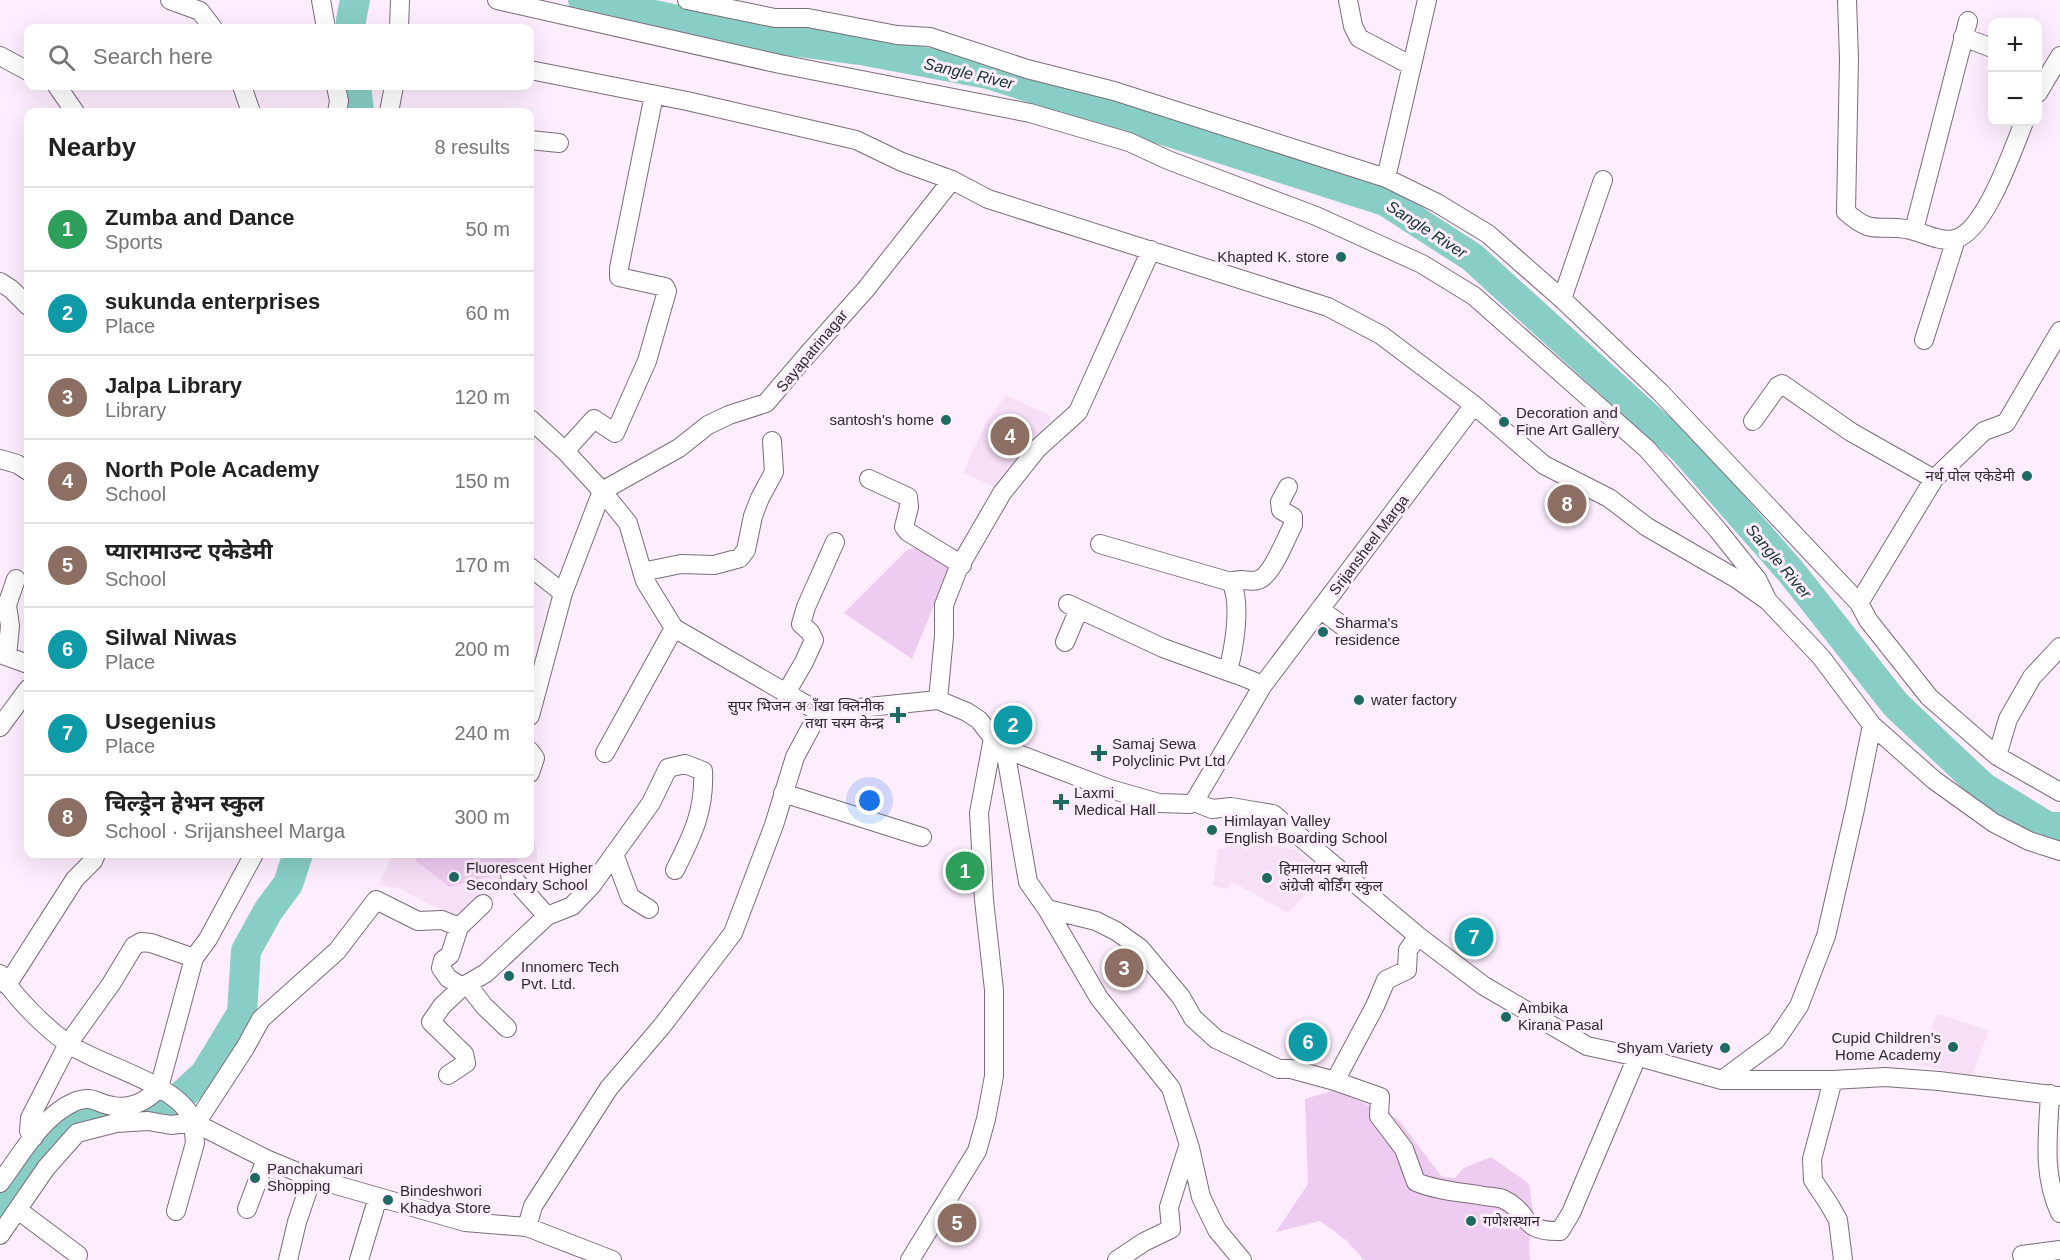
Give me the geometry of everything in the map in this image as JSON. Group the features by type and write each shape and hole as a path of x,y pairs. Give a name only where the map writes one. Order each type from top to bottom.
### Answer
{"street":[{"path":"170,0 202,6 211,24"},
{"path":"321,0 325,24"},
{"path":"399,24 400,0"},
{"path":"497,0 780,64 1030,113 1130,142 1168,160 1316,216 1422,264 1473,296 1647,449 1757,579 1768,601"},
{"path":"687,0 775,18 808,18 897,36 930,37 1027,69 1114,91 1386,178 1437,203 1488,234 1562,299 1660,392 1859,603 1868,620 1929,697 1997,756 2060,792"},
{"path":"1348,0 1353,26 1359,38 1412,66"},
{"path":"1386,178 1427,0"},
{"path":"1847,0 1849,59 1846,212 1862,226 1875,229 1914,230 1941,238 1956,239"},
{"path":"1914,230 1966,29 1988,45"},
{"path":"0,56 24,69"},
{"path":"2042,85 2060,56"},
{"path":"534,71 856,140 902,162 952,180 988,199 1328,307 1382,335 1474,405 1545,465 1609,498 1647,527 1737,579 1768,601 1821,657 1872,725 1934,780 1994,823 2029,841 2060,851"},
{"path":"60,90 72,108"},
{"path":"243,90 250,108"},
{"path":"337,90 338,108"},
{"path":"390,108 393,90"},
{"path":"565,451 594,419 615,433 647,361 665,301 667,291 665,287 619,277 654,95"},
{"path":"1924,340 1956,239 1972,228 1990,202 2022,126"},
{"path":"534,140 559,143"},
{"name":"Sayapatrinagar","path":"602,490 679,448 708,425 729,415 766,403 879,272 952,180"},
{"path":"1562,299 1602,180"},
{"path":"938,700 944,636 944,605 958,569 1002,493 1038,448 1078,412 1151,250"},
{"path":"0,282 24,302"},
{"path":"1859,603 1934,479 1984,431 2006,423 2060,331"},
{"path":"1753,420 1778,386 1782,384 1851,432 1934,479"},
{"name":"Srijansheel Marga","path":"1194,802 1263,685 1474,405"},
{"path":"534,423 602,490 628,524 645,581 674,628 819,711 938,700 967,712 979,720 999,744 1028,882 1047,909 1099,998 1171,1088 1190,1148 1201,1197 1232,1260"},
{"path":"642,572 681,564 714,565 740,558 746,550 753,516 760,498 774,472 772,441"},
{"path":"0,459 24,468"},
{"path":"869,479 908,497 909,507 904,527 908,532 962,565"},
{"path":"1100,544 1231,582 1237,579 1254,582 1263,578 1272,567 1293,525 1293,518 1281,510 1280,502 1288,487"},
{"path":"534,682 563,593 602,490"},
{"path":"786,693 814,640 810,632 801,624 806,607 836,542"},
{"path":"534,570 563,593"},
{"path":"16,579 7,605 10,626 3,655 24,663"},
{"path":"1231,582 1237,603 1232,655 1228,671 1235,674"},
{"path":"1065,642 1073,607 1163,648 1263,685"},
{"path":"1320,609 1348,630"},
{"path":"605,753 674,628"},
{"path":"1997,756 2008,719 2032,677 2060,647"},
{"path":"0,727 24,694"},
{"path":"527,1227 533,1206 604,1095 662,1026 733,933 774,825 795,757 819,711"},
{"path":"1722,1080 1776,1040 1799,1006 1826,936 1872,725"},
{"path":"999,744 1110,789 1159,803 1190,804 1194,802 1212,809 1231,807 1273,814 1418,936 1484,986 1587,1046 1722,1080 1833,1080 1885,1077 2055,1095 2046,1164 2060,1213"},
{"path":"910,1260 977,1150 986,1119 994,1076 994,990 984,900 979,813 999,744"},
{"path":"448,1075 466,1063 464,1054 430,1022 442,1006 464,986 486,973 547,916 572,906 592,885 651,803 668,768 685,764 703,771 703,786 696,829 675,870"},
{"path":"783,793 922,837"},
{"path":"614,854 630,897 649,909"},
{"path":"94,858 75,879 4,979 43,1023 68,1044 161,1089 191,1117 266,1159 312,1178 465,1222 527,1227 612,1260"},
{"path":"0,1183 25,1147 56,1112 75,1102 92,1098 112,1106 129,1106 150,1098 161,1089 194,958 208,939 252,858"},
{"path":"510,875 547,916"},
{"path":"0,1235 46,1168 77,1133 116,1123 148,1121 171,1125 202,1114 261,1019 337,951 376,900 418,921 442,920 459,927"},
{"path":"483,903 459,927 450,955 443,960 441,968 448,978 464,986 507,1028"},
{"path":"1047,909 1096,921 1116,931 1140,948 1181,997 1193,1018 1216,1039 1279,1069 1291,1069 1335,1081 1380,1097 1378,1116 1404,1149 1416,1182 1433,1189 1502,1199 1521,1213 1532,1227 1544,1231 1560,1231 1571,1213 1637,1057"},
{"path":"1335,1081 1386,980 1407,970 1408,950 1418,936"},
{"path":"34,1137 29,1131 30,1118 68,1044 111,984 134,946 141,942 151,943 194,958"},
{"path":"1833,1080 1812,1159 1813,1180 1838,1220 1843,1260"},
{"path":"176,1211 195,1143 191,1117"},
{"path":"1117,1260 1144,1242 1171,1229 1169,1207 1181,1164 1190,1148"},
{"path":"247,1209 266,1159"},
{"path":"288,1260 297,1222 312,1178"},
{"path":"359,1260 378,1197"},
{"path":"18,1210 78,1255"},
{"path":"1217,1230 1242,1260"},
{"path":"2022,1255 2060,1250"}],"shaded area":[{"path":"1006,395 1051,416 1031,449 998,488 963,473 986,422"},
{"path":"925,545 952,561 912,659 844,613 907,550"},
{"name":"Fluorescent Higher Secondary School","path":"534,841 536,844 538,871 453,916 400,889 379,884 391,858 534,858"},
{"name":"हिमालयन भ्याली अंग्रेजी बोर्डिंग स्कुल","path":"1254,843 1296,850 1322,876 1288,913 1231,881 1228,889 1213,886 1218,850"},
{"path":"415,858 519,858 502,873 449,887"},
{"name":"Cupid Children's Home Academy","path":"1937,1014 1989,1030 1972,1076 1917,1065"},
{"path":"1335,1090 1398,1119 1442,1177 1455,1178 1464,1168 1491,1157 1529,1184 1533,1211 1529,1244 1530,1260 1364,1260 1346,1240 1320,1221 1276,1232 1308,1184 1305,1099"}],"waterway":[{"path":"351,24 355,0"},
{"name":"Sangle River","path":"583,0 753,36 861,50 988,74 1385,201 1472,257 1685,451 1792,573 1896,705 1983,787 2048,827 2060,827"},
{"path":"356,90 359,108"},
{"path":"0,1204 11,1194 40,1149 71,1117 167,1109 205,1074 242,1013 246,951 268,911 288,884 297,858"}],"place":[{"name":"Khapted K. store","path":"1341,257"},
{"name":"santosh's home","path":"946,420"},
{"name":"Decoration and Fine Art Gallery","path":"1504,422"},
{"name":"North Pole Academy","path":"1010,436"},
{"name":"नर्थ पोल एकेडेमी","path":"2027,476"},
{"name":"चिल्ड्रेन हेभन स्कुल","path":"1567,504"},
{"name":"Sharma's residence","path":"1323,632"},
{"name":"water factory","path":"1359,700"},
{"name":"सुपर भिजन अाँखा क्लिनीक तथा चस्म केन्द्र","path":"898,715"},
{"name":"sukunda enterprises","path":"1013,725"},
{"name":"Samaj Sewa Polyclinic Pvt Ltd","path":"1099,753"},
{"name":"Laxmi Medical Hall","path":"1061,802"},
{"name":"Himlayan Valley English Boarding School","path":"1212,830"},
{"name":"Zumba and Dance","path":"965,871"},
{"name":"Fluorescent Higher Secondary School","path":"454,877"},
{"name":"हिमालयन भ्याली अंग्रेजी बोर्डिंग स्कुल","path":"1267,878"},
{"name":"Usegenius","path":"1474,937"},
{"name":"Jalpa Library","path":"1124,968"},
{"name":"Innomerc Tech Pvt. Ltd.","path":"509,976"},
{"name":"Ambika Kirana Pasal","path":"1506,1017"},
{"name":"Silwal Niwas","path":"1308,1042"},
{"name":"Cupid Children's Home Academy","path":"1953,1047"},
{"name":"Shyam Variety","path":"1725,1048"},
{"name":"Panchakumari Shopping","path":"255,1178"},
{"name":"Bindeshwori Khadya Store","path":"388,1200"},
{"name":"गणेशस्थान","path":"1471,1221"},
{"name":"प्यारामाउन्ट एकेडेमी","path":"957,1223"}]}
